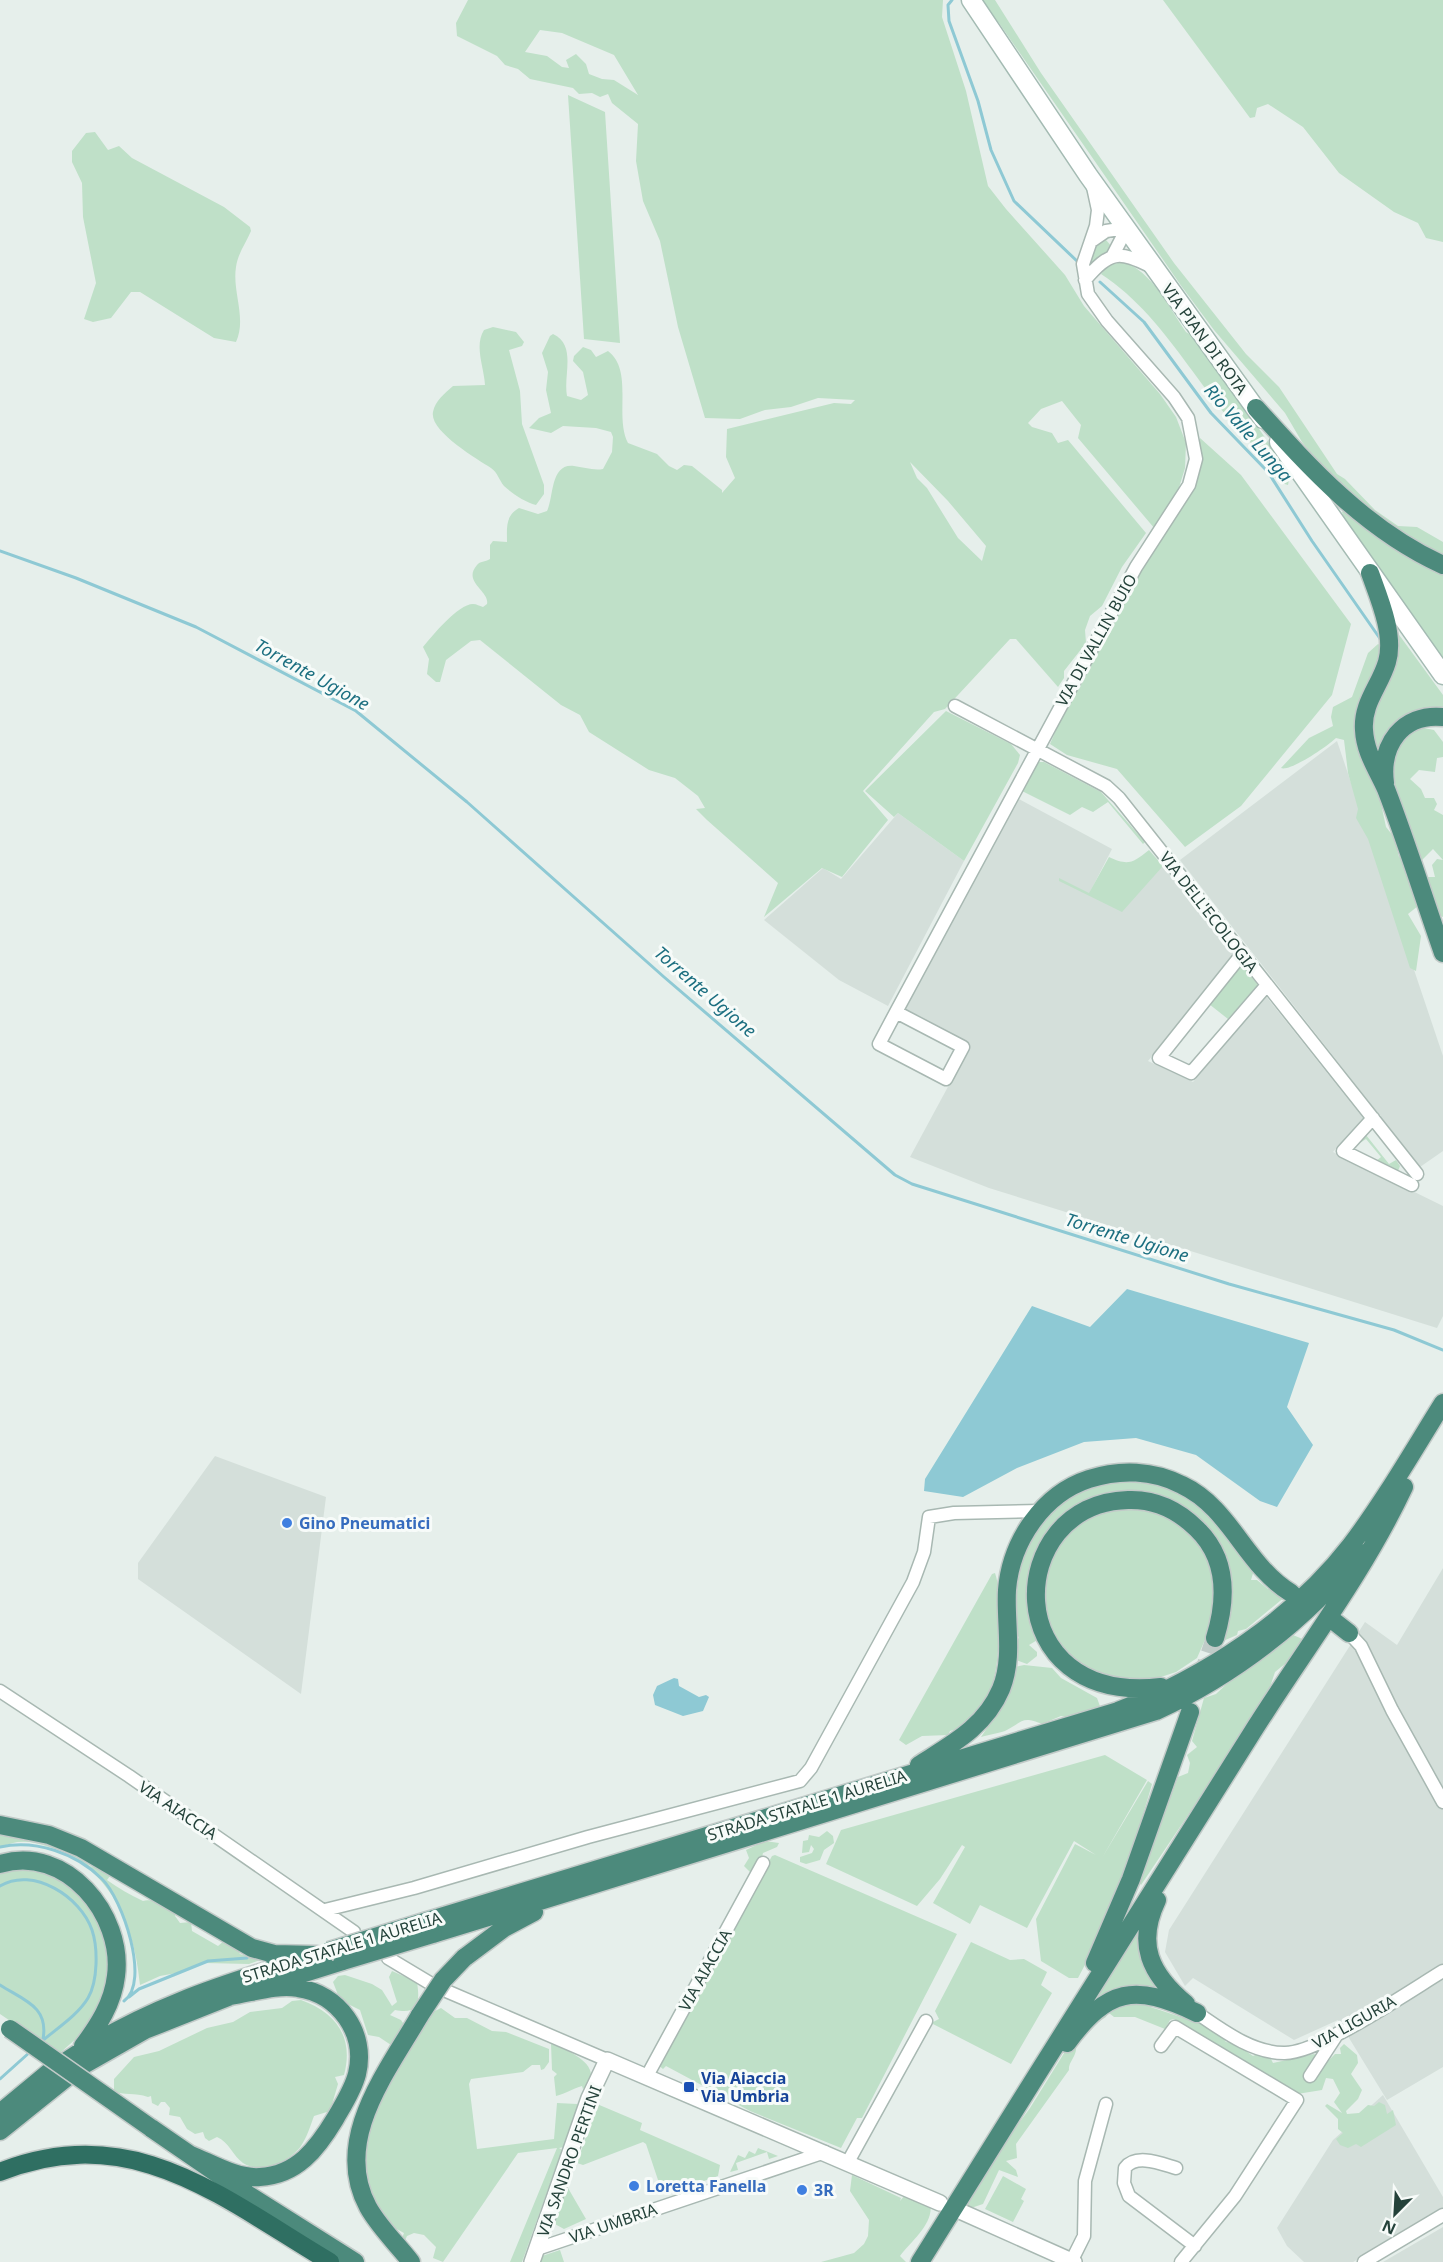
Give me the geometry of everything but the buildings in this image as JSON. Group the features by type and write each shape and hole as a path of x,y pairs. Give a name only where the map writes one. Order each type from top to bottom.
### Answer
{"highway":[{"path":"1256,408 1310,468 1367,520 1418,554 1443,566"},
{"path":"1370,573 1382,608 1389,652 1384,672 1365,709 1364,729 1370,758 1385,788 1443,953"},
{"path":"1385,788 1384,756 1392,738 1414,720 1443,717"},
{"name":"STRADA STATALE 1 AURELIA","path":"0,2130 69,2066 145,2030 404,1928 1118,1711 1178,1686 1246,1642 1278,1618 1336,1563 1377,1508 1443,1403"},
{"name":"STRADA STATALE 1 AURELIA","path":"0,2113 69,2066 116,2030 176,2001 330,1956 433,1934 1111,1726 1172,1704 1242,1662 1319,1599 1361,1552 1443,1423"},
{"path":"903,1776 973,1729 996,1699 1007,1667 1008,1588 1011,1566 1022,1538 1040,1511 1065,1490 1096,1477 1126,1472 1162,1477 1204,1497 1219,1511 1263,1570 1291,1593"},
{"path":"921,2262 1061,2033 1253,1732 1352,1584 1384,1530 1404,1487"},
{"path":"1178,1686 1140,1690 1106,1687 1079,1674 1054,1652 1039,1621 1036,1584 1042,1559 1057,1534 1079,1514 1118,1500 1151,1502 1183,1517 1209,1543 1221,1571 1223,1597 1215,1638"},
{"path":"1061,2033 1111,1930 1191,1712"},
{"path":"0,1825 49,1835 75,1845 252,1948 284,1955 330,1956"},
{"path":"1182,1846 1149,1919 1147,1947 1153,1966 1160,1977 1197,2013"},
{"path":"0,1864 17,1861 42,1863 65,1874 92,1896 110,1924 117,1956 113,1991 101,2019 69,2066"},
{"path":"411,2262 367,2204 359,2181 358,2140 366,2110 420,2015 443,1980 464,1958 517,1920 584,1888"},
{"path":"190,2155 227,2170 257,2178 287,2171 304,2161 319,2145 343,2105 357,2074 360,2058 357,2037 340,2008 322,1995 295,1987 230,1996"},
{"path":"1017,2105 1036,2085 1083,2022 1107,2001 1129,1996 1154,1996 1197,2013"},
{"path":"5,2026 190,2155 355,2262"},
{"path":"0,2172 35,2160 74,2154 110,2154 137,2159 191,2180 330,2262"}],"main road":[{"name":"VIA PIAN DI ROTA","path":"971,0 1088,175 1256,408 1443,675"}],"street":[{"name":"VIA DI VALLIN BUIO","path":"896,1012 963,1047 946,1079 879,1044 896,1012 1036,749 1136,567 1190,485 1196,459 1188,418 1157,375 1092,302 1083,264 1093,240 1098,210 1088,175"},
{"path":"1093,240 1106,231 1127,228"},
{"path":"1085,280 1099,264 1113,255 1127,228"},
{"path":"1113,255 1128,256 1154,268"},
{"name":"VIA DELL'ECOLOGIA","path":"955,706 1106,786 1119,798 1372,1118 1414,1180 1343,1151 1372,1118"},
{"path":"1242,954 1159,1058 1191,1073 1267,985"},
{"path":"325,1910 414,1888 588,1837 800,1781 812,1768 913,1582 924,1552 928,1517 954,1513 1040,1511"},
{"path":"1342,1627 1361,1646 1392,1710 1443,1802"},
{"name":"VIA AIACCIA","path":"0,1691 325,1910 354,1932"},
{"name":"VIA AIACCIA","path":"647,2076 763,1863"},
{"path":"388,1958 438,1987 940,2203"},
{"name":"VIA LIGURIA","path":"1197,2013 1238,2039 1269,2051 1285,2054 1311,2048 1443,1971"},
{"path":"848,2162 926,2021"},
{"path":"1161,2046 1175,2027 1297,2100 1235,2196 1181,2262"},
{"path":"1310,2076 1339,2032"},
{"name":"VIA SANDRO PERTINI","path":"535,2256 589,2098 607,2060"},
{"path":"962,2212 1065,2260 1084,2236 1084,2181 1106,2104"},
{"name":"VIA UMBRIA","path":"535,2256 825,2152"},
{"path":"1176,2168 1154,2162 1133,2162 1125,2168 1124,2182 1130,2196 1195,2246"},
{"path":"1364,2262 1443,2215"}],"shaded area":[{"path":"1337,741 1443,1056 1443,1151 1420,1167 1180,860"},
{"path":"1017,798 1112,849 1090,892 1123,910 1163,864 1234,955 1148,1061 1193,1082 1265,995 1363,1118 1333,1152 1443,1206 1443,1316 1437,1328 989,1188 910,1157 970,1046 904,1011"},
{"path":"898,813 964,861 888,1006 839,980 764,920 823,868 841,879"},
{"path":"215,1456 326,1497 301,1694 138,1579 138,1563"},
{"path":"1443,1568 1443,2067 1387,2100 1338,2020 1294,2040 1193,1978 1185,1986 1165,1952 1169,1930 1365,1622 1397,1645"},
{"path":"1383,2095 1443,2197 1443,2210 1353,2262 1304,2262 1287,2246 1277,2228 1333,2140"},
{"path":"1443,2227 1443,2262 1383,2262"}],"green space":[{"path":"468,0 943,0 942,17 966,91 988,186 1065,275 1084,306 1160,394 1176,417 1186,443 1185,468 1177,494 1155,529 1078,438 1081,425 1062,401 1041,409 1028,423 1032,427 1052,433 1058,443 1068,440 1146,533 1122,567 1102,606 1090,616 1085,630 1086,643 1064,671 1064,678 1058,687 1016,639 1010,639 945,709 934,712 863,791 888,820 842,877 822,868 764,917 778,883 696,809 705,808 698,796 675,778 649,770 589,732 580,715 561,705 480,640 471,641 446,660 440,682 436,682 427,674 429,659 423,647 460,609 467,605 476,604 483,607 487,604 485,595 474,581 473,571 478,564 490,559 490,545 493,541 507,542 508,523 514,511 519,508 538,514 547,511 554,482 561,470 566,466 603,469 612,452 611,432 596,428 563,426 551,433 529,428 539,418 551,413 546,390 548,372 542,353 553,334 565,345 567,353 567,396 581,400 588,395 583,372 573,361 574,356 583,347 591,350 596,357 608,351 616,360 620,370 624,432 628,443 657,454 669,466 677,470 684,465 692,466 722,490 722,493 735,478 726,457 727,429 834,403 851,404 855,400 818,398 791,407 765,410 740,419 705,418 678,327 660,241 643,201 636,161 638,124 612,103 608,94 600,97 592,93 579,94 573,88 530,79 518,69 505,65 497,56 457,36 456,23","holes":["540,30 562,33 614,55 638,95 614,80 602,79 589,74 586,64 576,54 566,60 569,68 562,67 547,56 525,52","910,462 948,501 986,546 982,561 958,538 927,488 917,478"]},
{"path":"980,0 995,0 1041,73 1174,263 1246,354 1279,387 1337,474 1345,479 1375,510 1398,526 1417,527 1443,542 1443,559 1424,550 1336,485 1302,442 1285,413 1214,330 1182,287 999,23"},
{"path":"1163,0 1443,0 1443,242 1426,238 1418,223 1394,212 1339,173 1303,127 1268,104 1257,108 1255,117 1250,118"},
{"path":"568,95 605,112 620,343 584,339"},
{"path":"95,132 108,150 119,146 132,158 224,207 250,227 251,231 236,267 240,324 236,342 214,338 140,292 131,292 111,318 93,322 84,319 96,283 83,217 82,183 72,162 72,151 86,133"},
{"path":"1116,235 1106,240 1113,248 1091,263 1093,252 1098,244 1106,238"},
{"path":"1123,262 1133,266 1151,282 1186,332 1194,337 1213,362 1279,458 1289,480 1288,485 1273,475 1267,466 1272,462 1227,416 1149,316 1126,293 1101,274 1108,265"},
{"path":"493,327 516,332 524,342 522,346 509,350 520,391 522,424 544,485 544,494 536,505 523,500 502,484 493,470 446,436 438,428 434,419 433,412 436,404 453,386 485,385 480,343 484,330"},
{"path":"1200,438 1241,475 1351,624 1332,695 1241,806 1185,847 1117,769 1067,755 1050,744 1082,670 1199,467"},
{"path":"1345,509 1443,571 1443,658 1344,518 1342,512"},
{"path":"1397,632 1443,695 1443,713 1432,712 1379,759 1368,728"},
{"path":"1378,644 1385,648 1355,725 1380,799 1386,827 1394,837 1399,857 1403,858 1418,906 1408,914 1421,936 1416,971 1410,968 1368,839 1356,818 1358,809 1348,773 1344,740 1336,738 1300,762 1281,768 1309,738 1333,726 1331,717 1333,707 1352,697 1368,653"},
{"path":"946,711 1011,744 1020,755 1018,763 964,861 898,813 894,817 865,791"},
{"path":"1419,727 1434,730 1443,742 1443,757 1437,758 1435,772 1419,770 1410,779 1421,789 1425,798 1434,798 1437,804 1434,810 1443,815 1443,860 1433,849 1420,862 1392,784 1391,754 1396,743"},
{"path":"1037,762 1044,762 1101,792 1145,842 1143,844 1108,802 1093,812 1082,807 1070,815 1020,790"},
{"path":"1149,850 1163,866 1122,912 1059,881 1059,878 1089,893 1109,857 1121,862 1130,862"},
{"path":"1437,859 1443,860 1443,917 1438,915 1427,877 1435,877 1432,865"},
{"path":"1242,965 1258,985 1228,1019 1209,1004"},
{"path":"1370,1127 1372,1130 1366,1135 1389,1164 1396,1160 1400,1166 1398,1171 1375,1162 1381,1157 1366,1139 1360,1143"},
{"path":"1122,1482 1160,1485 1191,1498 1221,1527 1254,1570 1251,1580 1257,1580 1268,1589 1272,1588 1286,1596 1246,1629 1238,1631 1237,1635 1223,1641 1232,1597 1227,1567 1146,1494 1108,1495 1091,1499 1063,1515 1051,1527 1041,1543 1028,1586 1030,1605 1039,1639 1029,1645 1037,1652 1037,1656 1027,1664 1016,1660 1016,1640 1019,1638 1016,1631 1016,1602 1019,1576 1026,1552 1036,1531 1050,1513 1069,1499 1093,1488"},
{"path":"1129,1506 1154,1510 1192,1531 1213,1565 1215,1617 1197,1658 1176,1672 1155,1679 1122,1679 1081,1669 1061,1648 1043,1613 1049,1560 1056,1545 1088,1515"},
{"path":"995,1573 999,1596 998,1652 996,1669 986,1701 966,1724 950,1731 948,1735 922,1736 906,1745 899,1740 992,1574"},
{"path":"1293,1635 1305,1640 1291,1659 1275,1672 1266,1699 1141,1885 1139,1882 1178,1777 1188,1773 1190,1763 1187,1755 1197,1747 1192,1741 1204,1698 1216,1694 1233,1678"},
{"path":"1024,1665 1052,1668 1061,1678 1097,1698 1101,1709 1070,1718 1061,1716 1042,1724 1026,1720 1005,1731 981,1737 1009,1695 1015,1667"},
{"path":"1105,1755 1147,1780 1102,1858 1148,1781 1152,1784 1120,1883 1101,1932 1078,1978 1069,1978 1041,1961 1036,1919 1075,1844 1096,1855 1074,1841 1027,1928 980,1905 970,1924 933,1903 965,1847 962,1845 940,1879 917,1906 826,1864 841,1830"},
{"path":"0,1829 15,1838 53,1845 80,1857 90,1866 107,1871 110,1876 107,1880 124,1891 143,1901 147,1900 168,1907 175,1912 180,1923 191,1922 192,1931 218,1946 225,1940 236,1945 240,1954 260,1960 249,1964 204,1963 182,1972 160,1976 140,1985 132,1941 125,1920 103,1883 88,1868 70,1856 49,1847 24,1842 12,1843 0,1848"},
{"path":"827,1831 833,1836 834,1843 824,1850 820,1860 806,1864 800,1862 800,1857 812,1853 814,1849 811,1845 809,1852 802,1853 803,1841 808,1840 809,1835 819,1837"},
{"path":"765,1841 779,1843 777,1847 763,1853 761,1862 751,1873 744,1866 749,1858 746,1850"},
{"path":"775,1855 957,1934 862,2118 857,2118 841,2148 750,2111 666,2066 663,2069 658,2065 772,1856"},
{"path":"13,1868 38,1869 60,1879 90,1904 110,1948 107,1994 80,2035 59,2054 0,2014 0,1872"},
{"path":"1142,1924 1140,1960 1157,1988 1136,1987 1110,1992 1086,2009"},
{"path":"971,1942 1010,1960 1024,1959 1047,1972 1041,1985 1052,1993 1011,2064 931,2023 939,2019 935,2011"},
{"path":"392,1971 417,1982 418,2001 409,2011 395,2010 390,2015 401,2020 405,2026 396,2044 391,2045 379,2037 368,2035 360,2010 340,2000 333,1982 338,1976 345,1975 372,1984 382,1990 392,2006 397,2002 389,1977"},
{"path":"301,2000 324,2012 340,2028 347,2050 346,2062 344,2075 335,2077 338,2084 330,2111 314,2116 301,2146 282,2162 258,2168 250,2166 243,2163 221,2139 217,2137 209,2141 203,2132 195,2134 187,2129 180,2117 169,2115 170,2108 165,2102 161,2102 158,2106 152,2103 151,2096 114,2091 114,2079 134,2057 159,2051 207,2028 233,2022 250,2012 282,2008 292,2001"},
{"path":"1136,2002 1201,2022 1221,2035 1226,2042 1234,2043 1253,2056 1259,2053 1270,2057 1273,2063 1314,2054 1318,2056 1319,2070 1335,2054 1341,2054 1340,2048 1344,2044 1357,2055 1358,2063 1351,2074 1362,2090 1358,2099 1346,2111 1347,2114 1359,2113 1368,2105 1374,2106 1379,2102 1385,2105 1387,2114 1393,2110 1396,2125 1361,2147 1356,2144 1348,2148 1340,2145 1336,2139 1343,2133 1338,2129 1338,2119 1325,2106 1327,2104 1342,2113 1334,2102 1340,2093 1333,2079 1326,2078 1322,2090 1297,2094 1174,2019 1170,2020 1165,2029 1135,2017 1114,2017 1108,2011"},
{"path":"441,2008 455,2018 467,2018 492,2031 506,2032 549,2049 549,2062 544,2069 541,2070 540,2065 532,2065 523,2072 471,2079 469,2084 477,2149 554,2139 557,2103 577,2104 578,2109 564,2147 559,2148 562,2150 522,2262 510,2262 557,2148 518,2153 443,2262 433,2258 436,2247 424,2235 414,2233 407,2236 403,2245 401,2241 404,2233 391,2226 371,2198 361,2162 375,2106 433,2012"},
{"path":"1107,2013 1106,2017 1093,2025 1076,2047 1069,2070 1016,2144 1017,2158 1006,2161 1016,2170 1018,2177 999,2170 983,2204 968,2209 967,2206 1009,2136 1030,2108 1066,2050 1093,2019"},
{"path":"551,2044 567,2050 583,2060 588,2067 591,2074 590,2081 583,2089 582,2086 556,2096 554,2077 557,2074 552,2070"},
{"path":"597,2104 642,2123 640,2130 720,2165 718,2176 673,2192 669,2183 660,2186 646,2144 643,2142 583,2165 577,2163"},
{"path":"758,2148 778,2156 769,2159 767,2152 736,2163 738,2170 730,2172 738,2155 745,2158 749,2151 755,2154"},
{"path":"852,2175 901,2198 900,2201 905,2195 930,2202 931,2210 926,2224 900,2256 906,2262 821,2262 854,2253 864,2244 868,2236 869,2220 850,2191"},
{"path":"1003,2176 1026,2189 1021,2199 1024,2201 1013,2222 985,2209"},
{"path":"568,2188 586,2219 564,2229 553,2223 563,2193"},
{"path":"560,2250 564,2262 537,2262 539,2257"}],"water":[{"path":"1127,1289 1309,1343 1287,1407 1313,1445 1277,1507 1260,1501 1196,1455 1136,1438 1084,1442 1017,1468 963,1497 924,1491 925,1479 1032,1306 1090,1327"},
{"path":"674,1678 678,1679 679,1686 699,1697 706,1695 709,1697 703,1711 683,1716 655,1705 653,1695 657,1686"}],"waterway":[{"name":"Rio Valle Lunga","path":"952,0 948,5 949,21 978,101 991,150 1014,201 1078,262"},
{"name":"Rio Valle Lunga","path":"1100,282 1144,322 1211,413 1268,472 1312,541 1381,640"},
{"name":"Torrente Ugione","path":"0,551 76,578 196,627 356,711 467,802 664,977 895,1175 912,1184 1229,1284 1394,1330 1443,1350"},
{"path":"0,1847 27,1845 54,1850 80,1862 102,1879 118,1903 131,1940 135,1977 132,1991 124,2001"},
{"path":"0,1886 13,1881 27,1880 41,1882 54,1888 78,1906 94,1937 95,1974 88,1998 73,2016 41,2042"},
{"path":"129,1997 139,1989 208,1961 247,1958"},
{"path":"0,1985 38,2011 44,2028 43,2039"},
{"path":"0,2079 30,2052"}],"tunnel":[{"path":"1201,1679 1215,1638"}],"place":[{"name":"Gino Pneumatici","path":"287,1523"},
{"name":"Via Aiaccia Via Umbria","path":"689,2087"},
{"name":"Loretta Fanella","path":"634,2186"},
{"name":"3R","path":"802,2190"}]}
